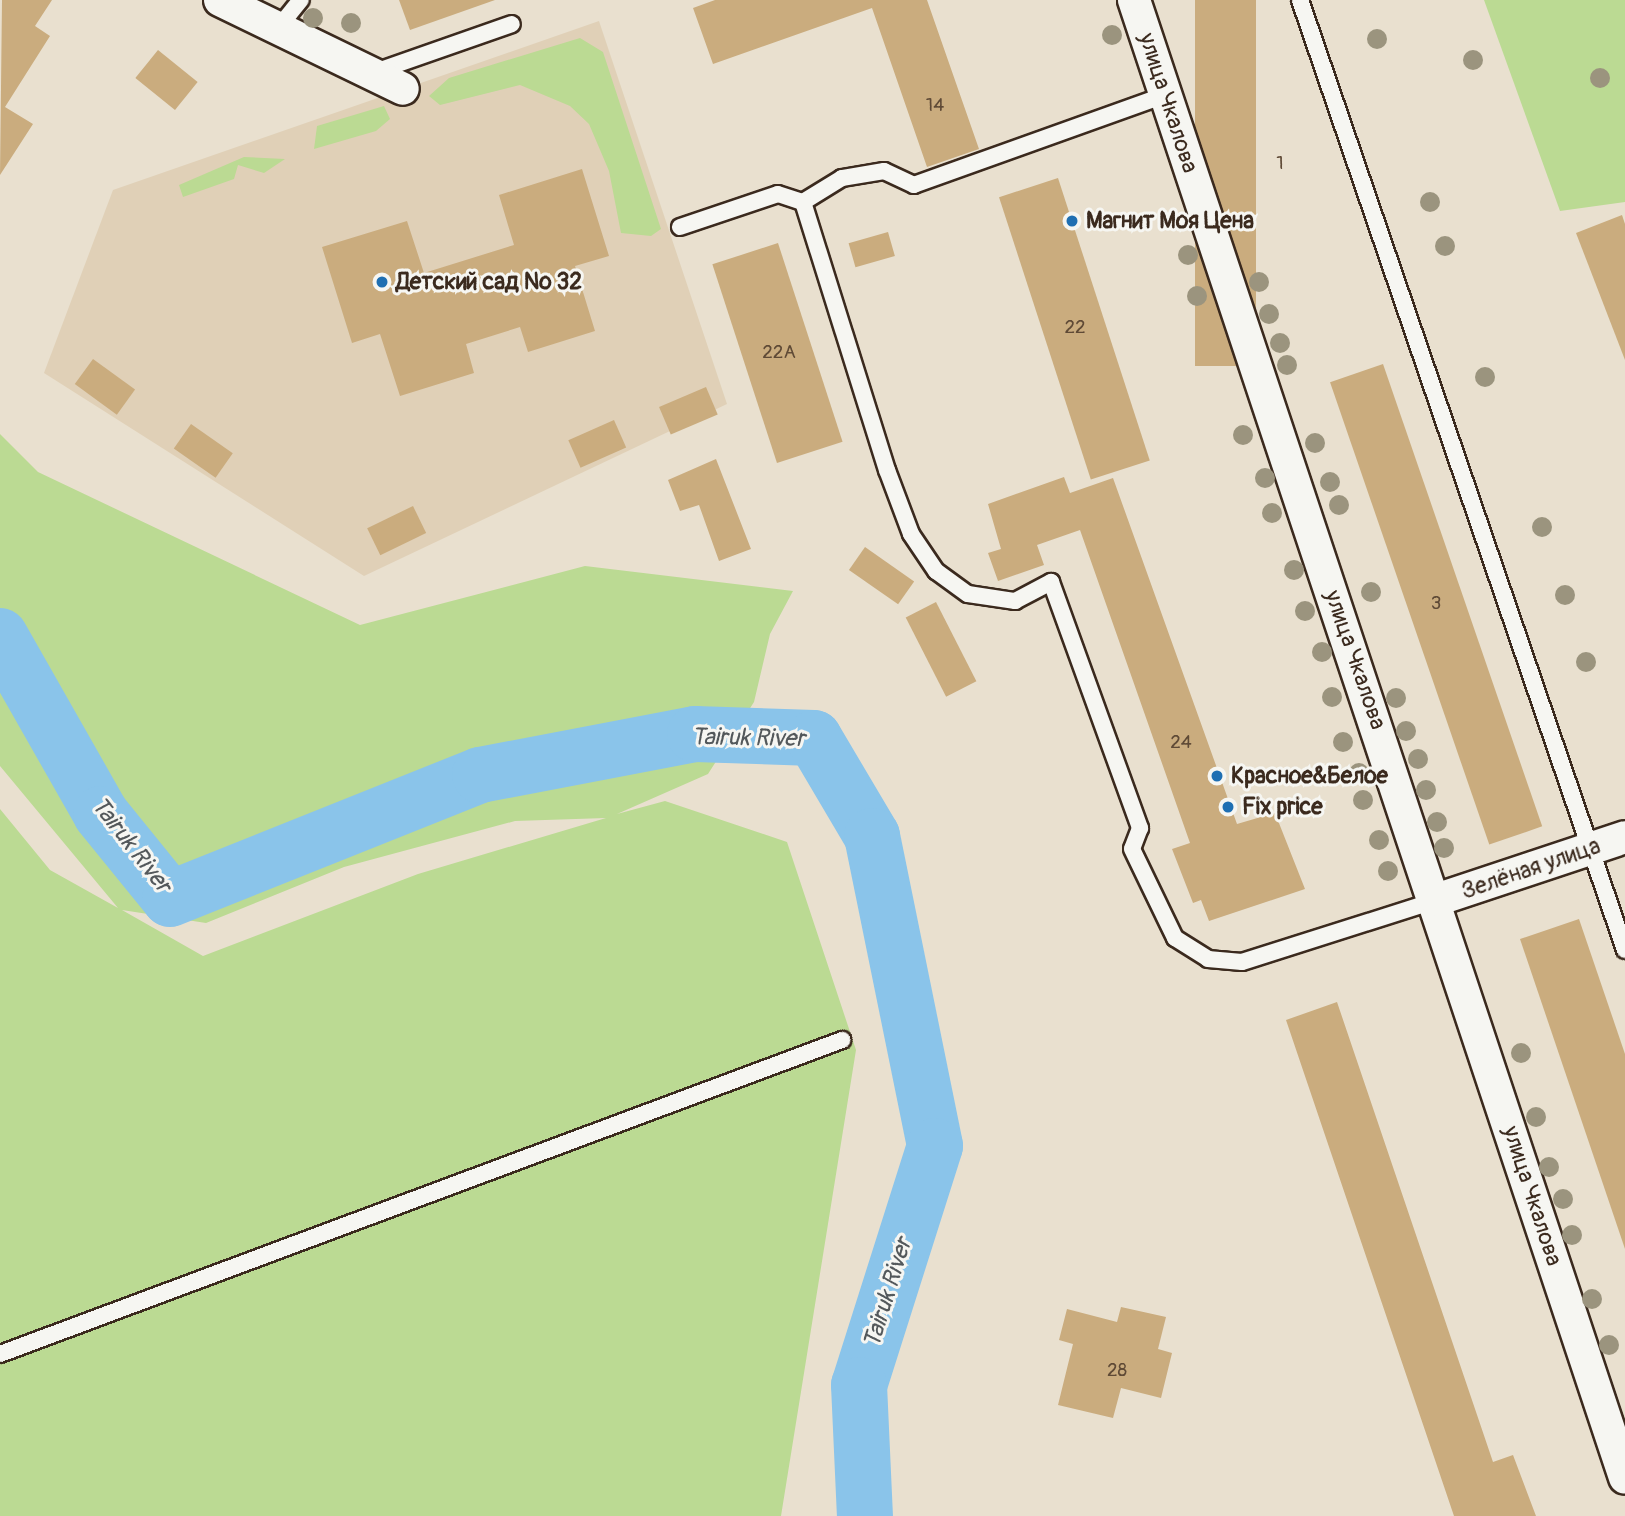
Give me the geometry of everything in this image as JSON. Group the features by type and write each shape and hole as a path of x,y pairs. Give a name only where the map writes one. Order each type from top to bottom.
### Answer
{"street":[{"path":"220,0 403,89"},
{"name":"улица Чкалова","path":"1134,0 1625,1478"},
{"name":"Зелёная улица","path":"1435,901 1625,837"}],"lane":[{"path":"278,28 300,0"},
{"path":"1300,0 1625,950"},
{"path":"370,73 512,24"},
{"path":"680,227 778,194 803,202 842,178 884,171 914,185 1165,95"},
{"path":"803,202 911,534 936,571 968,594 1015,601 1051,582 1140,828 1132,849 1175,938 1208,960 1242,962 1435,901"},
{"path":"0,1354 842,1040"}],"shaded area":[{"name":"Детский сад № 32","path":"599,21 727,404 364,576 44,373 113,190"}],"green space":[{"path":"1484,0 1625,0 1625,202 1560,211"},
{"path":"580,38 603,52 661,229 651,236 621,233 609,171 589,124 570,106 520,85 440,105 429,96 449,78"},
{"path":"384,106 390,119 376,131 314,149 317,126"},
{"path":"244,157 285,159 264,173 238,165 234,179 183,197 179,185"},
{"path":"0,434 38,472 360,625 585,566 793,591 770,634 754,702 708,774 617,814 665,801 787,842 856,1050 781,1516 0,1516 0,809 50,870 118,908 0,766","holes":["606,818 418,874 203,956 122,910 206,923 344,867 515,821"]}],"building":[{"path":"2,0 52,0 35,26 50,36 5,107 33,124 0,175"},
{"path":"399,0 495,0 410,30"},
{"path":"715,0 927,0 979,149 927,167 872,8 713,64 693,8"},
{"path":"1195,0 1256,0 1256,366 1195,366"},
{"path":"158,50 198,82 175,110 135,78"},
{"name":"Детский сад № 32","path":"582,169 609,256 575,266 595,331 528,352 520,327 466,344 474,373 400,396 380,334 352,343 322,247 407,221 424,273 514,245 499,195"},
{"path":"1058,178 1150,460 1091,480 999,197"},
{"path":"1622,215 1625,224 1625,360 1576,233"},
{"path":"888,232 895,256 855,267 849,243"},
{"path":"778,243 843,442 777,463 712,264"},
{"path":"93,359 135,390 117,415 75,384"},
{"path":"1383,364 1542,826 1489,845 1330,382"},
{"path":"706,387 718,415 671,435 659,407"},
{"path":"614,420 626,447 581,468 568,440"},
{"path":"191,424 233,453 216,478 174,449"},
{"path":"716,459 751,549 719,561 699,505 680,511 668,480"},
{"path":"1064,477 1070,493 1113,478 1237,824 1275,813 1305,889 1209,921 1201,900 1193,903 1172,849 1190,843 1080,530 1037,545 1044,565 998,581 988,553 1001,549 988,504"},
{"path":"413,506 426,533 380,555 367,528"},
{"path":"865,547 914,581 898,604 849,570"},
{"path":"936,602 976,681 946,697 906,617"},
{"path":"1579,919 1625,1054 1625,1249 1520,939"},
{"path":"1337,1002 1493,1462 1513,1455 1536,1516 1454,1516 1286,1020"},
{"path":"1121,1307 1166,1317 1158,1349 1172,1353 1161,1398 1121,1388 1113,1418 1058,1405 1073,1344 1059,1340 1067,1309 1117,1322"}],"waterway":[{"name":"Tairuk River","path":"0,636 101,814 170,899 480,775 695,734 814,738 872,836 935,1146 859,1385 865,1516"}],"place":[{"name":"Магнит Моя Цена","path":"1072,221"},
{"name":"Детский сад № 32","path":"382,282"},
{"name":"Красное&Белое","path":"1217,776"},
{"name":"Fix price","path":"1228,807"}]}
